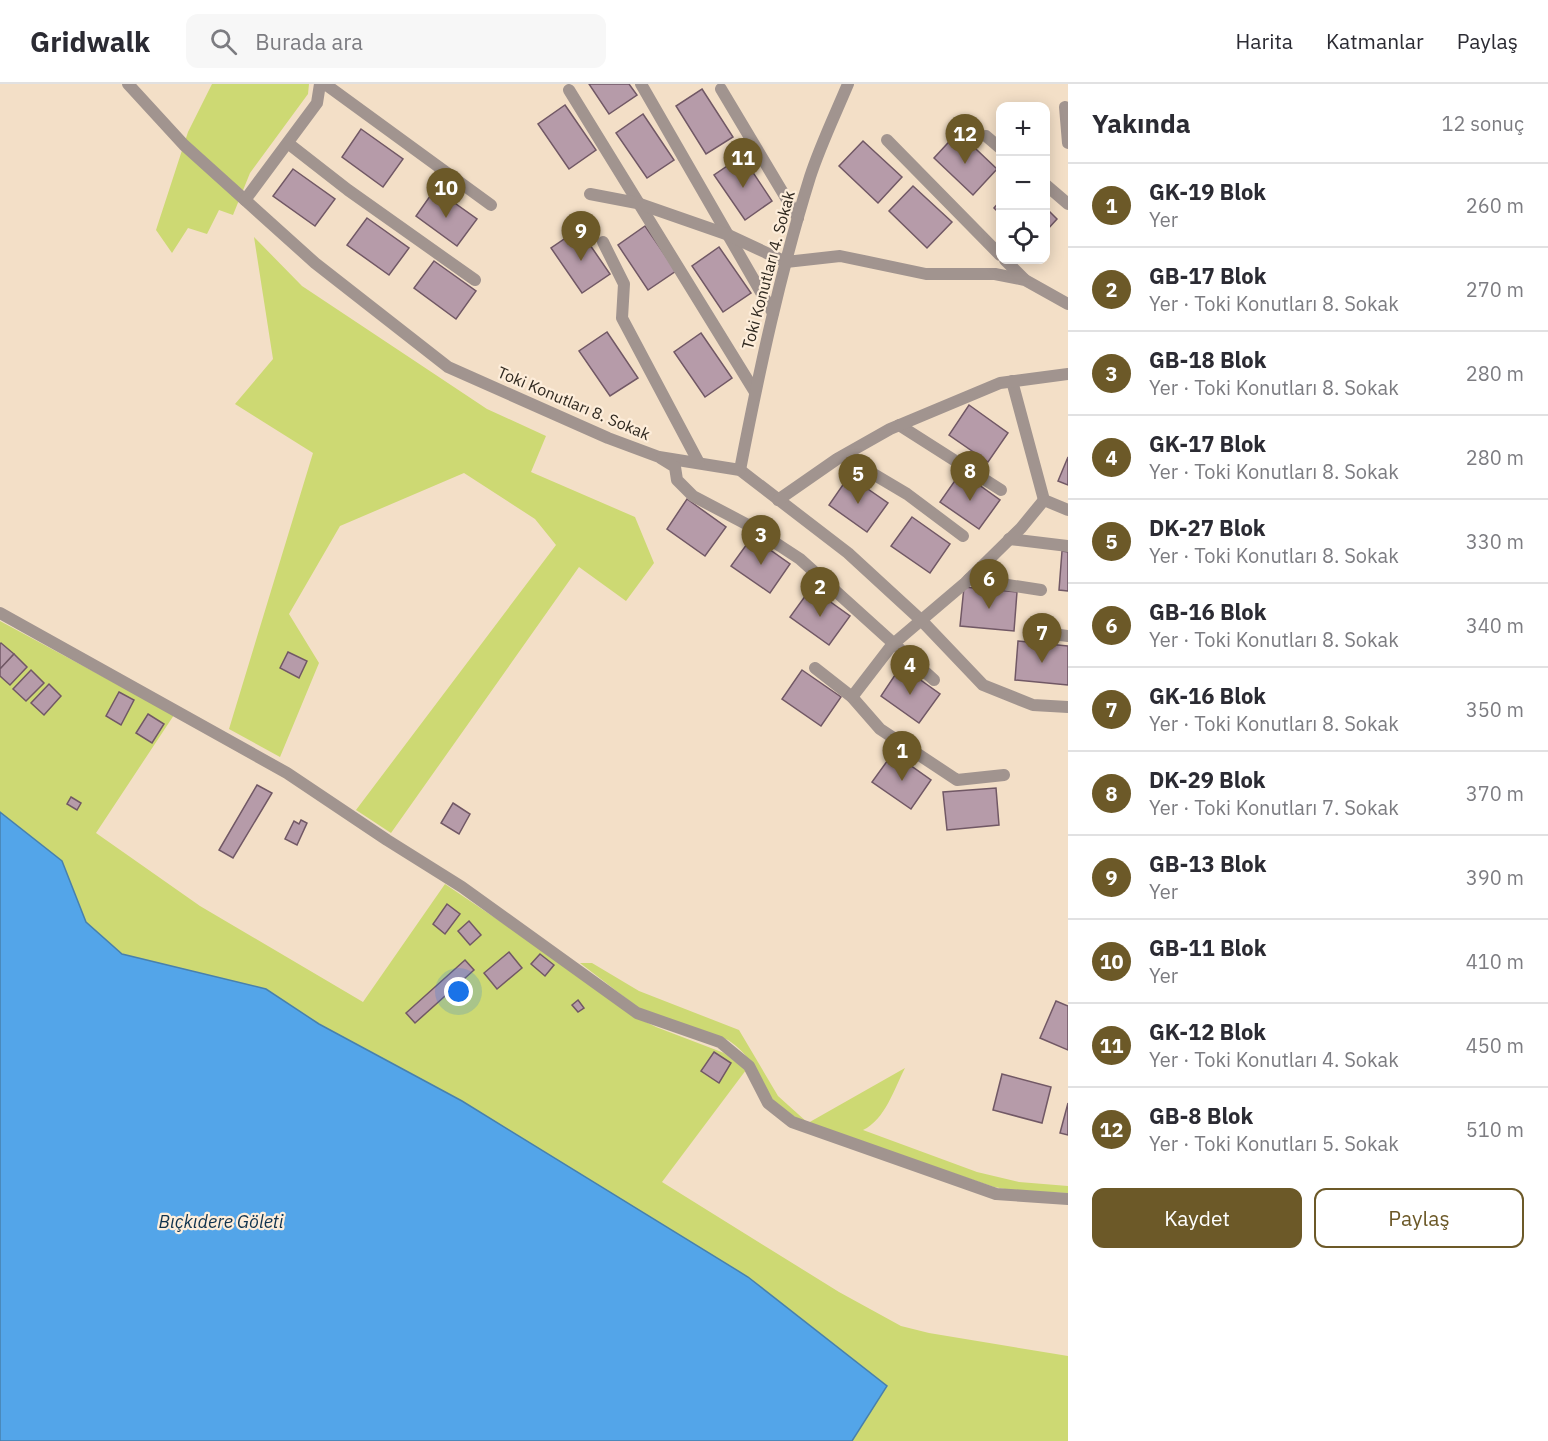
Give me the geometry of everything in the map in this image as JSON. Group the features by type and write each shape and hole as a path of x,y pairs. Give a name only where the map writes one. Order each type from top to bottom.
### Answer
{"street":[{"name":"Toki Konutları 8. Sokak","path":"128,84 184,145 315,263 448,367 608,438 659,456 740,470 848,554 922,621 983,685 1034,705 1068,707"},
{"path":"245,200 289,144 317,103 320,84"},
{"path":"325,84 491,205"},
{"path":"641,84 773,313"},
{"name":"Toki Konutları 4. Sokak","path":"740,470 773,313 798,218 811,174 848,84"},
{"path":"721,89 798,218"},
{"path":"570,90 637,203 755,392"},
{"path":"1065,107 1068,143"},
{"path":"986,136 996,144"},
{"path":"887,140 996,251"},
{"path":"289,144 348,190 475,280"},
{"path":"1050,188 1068,204"},
{"path":"590,194 637,203 726,234 786,261 840,256 926,274 995,274 1025,280"},
{"path":"603,243 624,284 622,318 699,464"},
{"path":"1009,264 1025,280 1068,304"},
{"path":"778,500 843,456 899,425 1000,383 1068,374"},
{"path":"1012,381 1014,398 1044,500"},
{"path":"899,425 1001,490"},
{"path":"659,456 675,467 677,480 693,496 748,525 800,559 892,645 934,680"},
{"path":"843,456 907,494 963,536"},
{"path":"1044,500 1068,510"},
{"path":"852,698 892,645 969,579 1044,500"},
{"path":"1009,539 1068,546"},
{"path":"969,579 1041,590"},
{"path":"0,613 287,773 462,887 637,1013 720,1042 754,1071 768,1103 781,1116 832,1138 996,1194 1068,1198"},
{"path":"1046,633 1068,636"},
{"path":"815,668 852,698 880,729 957,780 1004,775"}],"green space":[{"path":"212,84 309,84 308,94 250,173 233,215 219,210 207,234 188,228 172,253 156,230 188,132"},
{"path":"254,237 302,286 487,409 546,436 531,472 635,517 654,563 626,601 579,567 391,833 356,810 556,545 535,519 464,473 340,526 289,614 319,663 280,757 229,729 313,453 235,404 273,359"},
{"name":"Bıçkıdere Göleti","path":"0,621 174,715 96,833 200,906 363,1002 445,884 559,961 628,1013 656,1027 724,1053 746,1070 662,1182 839,1292 901,1326 929,1333 1068,1356 1068,1441 0,1441 155,962 122,954 86,922 62,861 0,812"},
{"path":"580,963 592,963 639,991 739,1030 778,1096 808,1123 905,1068 883,1112 863,1130 977,1172 1019,1182 1068,1186 1068,1193 1016,1191 994,1187 802,1122 785,1111 769,1095 751,1063 738,1047 728,1040 640,1009"}],"water":[{"name":"Bıçkıdere Göleti","path":"0,812 62,861 86,922 122,954 266,989 319,1024 462,1101 748,1277 887,1386 852,1441 0,1441"}],"building":[{"path":"589,84 629,84 637,95 609,114"},
{"path":"702,89 733,137 706,154 676,106"},
{"path":"565,105 596,150 569,169 538,124"},
{"path":"643,114 674,160 647,178 616,133"},
{"path":"361,129 403,159 383,187 342,157"},
{"path":"958,132 996,170 973,195 934,158"},
{"path":"863,141 902,177 878,203 839,166"},
{"path":"742,156 772,201 745,220 714,175"},
{"path":"293,169 335,199 315,226 273,196"},
{"path":"913,186 952,222 927,248 889,211"},
{"path":"435,189 477,219 457,246 416,216"},
{"path":"1050,212 1057,219 1050,227"},
{"path":"367,218 409,248 389,275 347,245"},
{"path":"645,226 676,271 648,290 618,245"},
{"path":"579,229 610,274 582,293 551,248"},
{"path":"719,247 751,293 723,312 692,266"},
{"path":"434,261 476,291 456,319 414,288"},
{"path":"607,332 638,378 610,396 579,351"},
{"path":"701,333 732,378 705,397 674,352"},
{"path":"969,405 1008,433 988,462 949,435"},
{"path":"1068,457 1068,485 1058,481"},
{"path":"961,472 1000,500 979,529 940,502"},
{"path":"849,476 888,503 867,532 829,505"},
{"path":"687,499 726,527 705,556 667,529"},
{"path":"912,517 950,544 930,573 891,546"},
{"path":"752,537 790,564 770,593 731,566"},
{"path":"1062,551 1068,552 1068,591 1059,590"},
{"path":"964,587 1017,592 1014,631 960,626"},
{"path":"811,588 850,616 829,645 790,617"},
{"path":"1018,641 1068,646 1068,685 1015,680"},
{"path":"0,644 14,654 0,669"},
{"path":"288,652 307,661 299,678 280,668"},
{"path":"14,654 27,667 10,685 0,676 0,669"},
{"path":"901,666 940,694 919,723 881,696"},
{"path":"31,670 44,683 26,701 13,689"},
{"path":"802,670 841,697 821,726 782,699"},
{"path":"49,684 61,696 44,715 31,703"},
{"path":"119,692 134,700 121,725 106,716"},
{"path":"148,714 164,724 152,743 136,733"},
{"path":"893,753 931,780 911,809 872,782"},
{"path":"257,785 272,793 233,858 219,850"},
{"path":"996,788 999,825 947,830 943,792"},
{"path":"71,797 81,803 77,810 67,804"},
{"path":"453,803 470,814 459,834 441,823"},
{"path":"301,820 307,823 297,845 285,839 294,821 299,824"},
{"path":"447,904 460,914 445,934 433,924"},
{"path":"469,921 481,935 470,945 458,931"},
{"path":"509,952 522,968 497,989 484,973"},
{"path":"540,954 554,965 545,976 531,964"},
{"path":"465,960 474,970 415,1023 406,1013"},
{"path":"578,1000 584,1008 578,1012 572,1005"},
{"path":"1056,1001 1068,1006 1068,1050 1040,1038"},
{"path":"714,1052 731,1063 719,1083 701,1071"},
{"path":"1002,1074 1051,1087 1042,1123 993,1110"},
{"path":"1068,1103 1068,1135 1060,1133"}],"place":[{"name":"GB-8 Blok","path":"965,164"},
{"name":"GK-12 Blok","path":"743,188"},
{"name":"GB-11 Blok","path":"446,218"},
{"name":"GB-13 Blok","path":"581,261"},
{"name":"DK-29 Blok","path":"970,501"},
{"name":"DK-27 Blok","path":"858,504"},
{"name":"GB-18 Blok","path":"761,565"},
{"name":"GB-16 Blok","path":"989,609"},
{"name":"GB-17 Blok","path":"820,617"},
{"name":"GK-16 Blok","path":"1042,663"},
{"name":"GK-17 Blok","path":"910,695"},
{"name":"GK-19 Blok","path":"902,781"}]}
